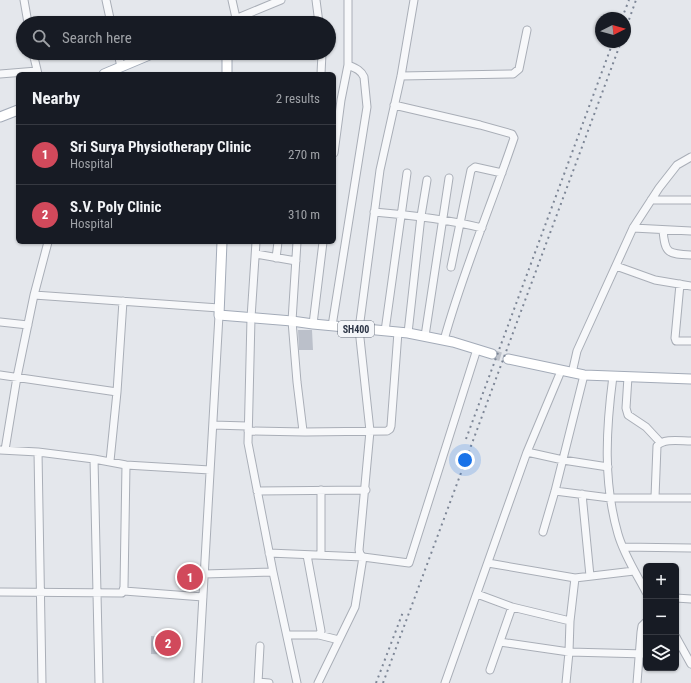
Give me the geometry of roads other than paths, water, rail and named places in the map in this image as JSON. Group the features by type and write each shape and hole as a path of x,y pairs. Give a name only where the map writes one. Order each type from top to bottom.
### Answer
{"main road":[{"path":"109,72 138,60"},
{"path":"227,60 227,72"},
{"path":"0,117 16,111"},
{"path":"219,312 222,244"},
{"name":"SH400","path":"219,312 251,318 403,332 444,340 492,354"},
{"path":"508,359 584,375 691,379"}],"street":[{"path":"24,0 27,16"},
{"path":"106,0 109,16"},
{"path":"230,16 232,0"},
{"path":"243,16 281,0"},
{"path":"316,0 318,16"},
{"path":"336,138 341,100 348,65 348,0"},
{"path":"318,683 355,607 363,557 359,550 366,490 370,431 359,329 380,170 401,76 414,0"},
{"path":"401,76 513,74 519,69 527,30"},
{"path":"34,60 37,72"},
{"path":"120,60 121,67"},
{"path":"320,72 321,60"},
{"path":"332,326 367,107 363,73 348,65"},
{"path":"0,74 16,73"},
{"path":"394,105 480,125 512,134 514,138 454,305 444,340"},
{"path":"572,373 577,351 633,228 658,188 677,165 691,157"},
{"path":"451,267 470,170 475,168 502,173"},
{"path":"386,331 407,172"},
{"path":"425,336 449,178"},
{"path":"213,425 305,432 387,431 390,429 403,332 427,180"},
{"path":"651,200 691,200"},
{"path":"374,212 443,219 482,228"},
{"path":"633,228 691,231"},
{"path":"663,230 664,244 668,251 675,254 691,255"},
{"path":"47,244 34,295 3,450 38,452 110,461 126,465 210,470"},
{"path":"256,244 251,318 248,428 249,454 297,683"},
{"path":"276,258 278,244"},
{"path":"298,244 292,321 302,429 305,432"},
{"path":"313,324 323,244"},
{"path":"256,254 296,261"},
{"path":"616,266 655,280 691,286"},
{"path":"680,284 675,338 676,341 679,342 691,341"},
{"path":"34,295 123,301 219,312 198,683"},
{"path":"110,461 117,392 123,301"},
{"path":"0,322 28,325"},
{"path":"269,553 363,557 409,563 477,349"},
{"path":"446,683 527,452 561,371"},
{"path":"0,375 117,392"},
{"path":"543,532 555,491 584,375"},
{"path":"613,376 608,413 606,446 610,498 618,534 629,561 643,587"},
{"path":"628,377 626,408 628,415 646,426 660,442"},
{"path":"654,497 657,446 660,442 666,441 691,441"},
{"path":"38,452 42,683"},
{"path":"527,452 563,460 608,467"},
{"path":"94,459 99,683"},
{"path":"124,591 126,465"},
{"path":"320,490 322,555"},
{"path":"257,491 366,490"},
{"path":"555,491 610,498 691,498"},
{"path":"582,494 590,576"},
{"path":"624,547 691,548"},
{"path":"307,555 321,631 319,635"},
{"path":"488,563 575,578 634,571"},
{"path":"204,574 273,572"},
{"path":"566,683 570,621 575,578"},
{"path":"0,592 118,594 124,591 203,598"},
{"path":"477,594 512,607 570,621"},
{"path":"679,598 691,599"},
{"path":"490,670 512,607"},
{"path":"637,683 642,654 643,625"},
{"path":"287,635 319,635 339,640"},
{"path":"500,642 569,652 642,654"},
{"path":"679,642 691,664"},
{"path":"260,646 258,682 269,683"},
{"path":"679,653 685,653"}],"tunnel":[{"path":"492,354 508,359"}],"railway":[{"path":"624,12 629,0"},
{"path":"631,14 636,0"},
{"path":"466,439 611,48"},
{"path":"383,683 619,48"},
{"path":"376,683 403,612"}],"place":[{"name":"Sri Surya Physiotherapy Clinic","path":"190,577"},
{"name":"S.V. Poly Clinic","path":"168,643"}]}
